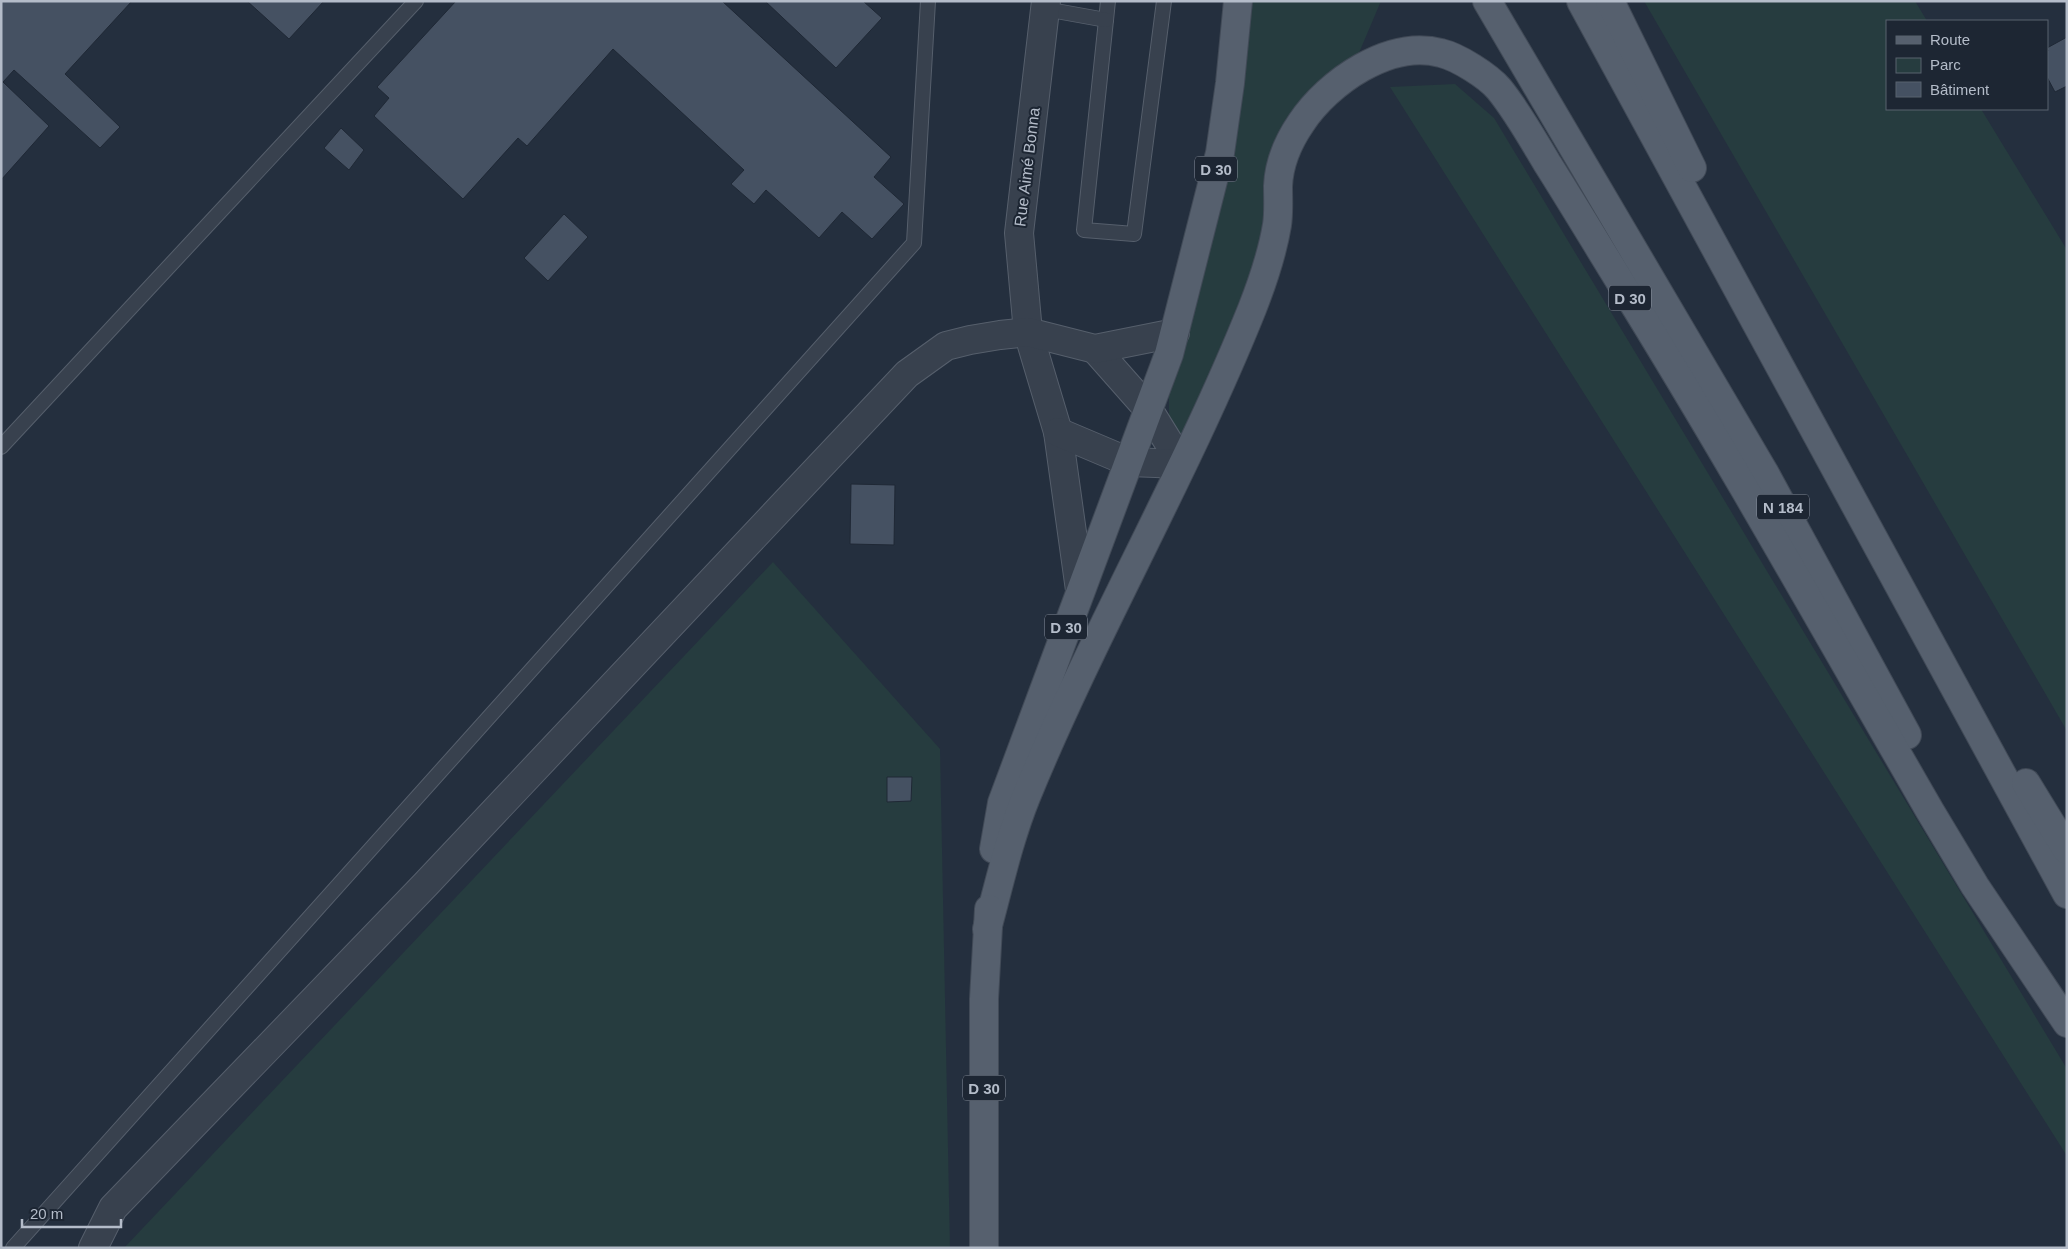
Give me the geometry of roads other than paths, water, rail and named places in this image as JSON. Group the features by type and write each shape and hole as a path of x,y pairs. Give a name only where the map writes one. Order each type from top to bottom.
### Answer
{"main road":[{"name":"D 30","path":"984,1248 984,999 992,858 1002,803 1175,333 1220,153 1230,83 1238,1"},
{"name":"N 184","path":"1487,1 1754,456 2067,1022"},
{"path":"1580,1 2067,894"},
{"path":"1610,1 1864,519 2067,850"},
{"name":"D 30","path":"988,928 1008,850 1024,800 1066,706 1182,464 1250,316 1269,266 1278,218 1278,180 1286,149 1300,123 1318,99 1350,74 1386,56 1416,50 1444,53 1472,68 1496,86 1522,124 1670,362 1945,836 1976,886 2067,1022"}],"street":[{"name":"Rue Aimé Bonna","path":"1046,5 1019,233 1028,332 1058,432 1080,590"},
{"path":"93,1248 112,1208 426,885 907,374 946,346 970,340 1028,332 1094,349 1175,333"},
{"path":"1094,349 1148,409 1182,464"},
{"path":"1058,432 1129,462 1182,464"}],"lane":[{"path":"1,447 416,1"},
{"path":"13,1248 914,243 928,1"},
{"path":"1108,1 1084,230 1134,234 1164,1"},
{"path":"1046,5 1106,20"}]}
